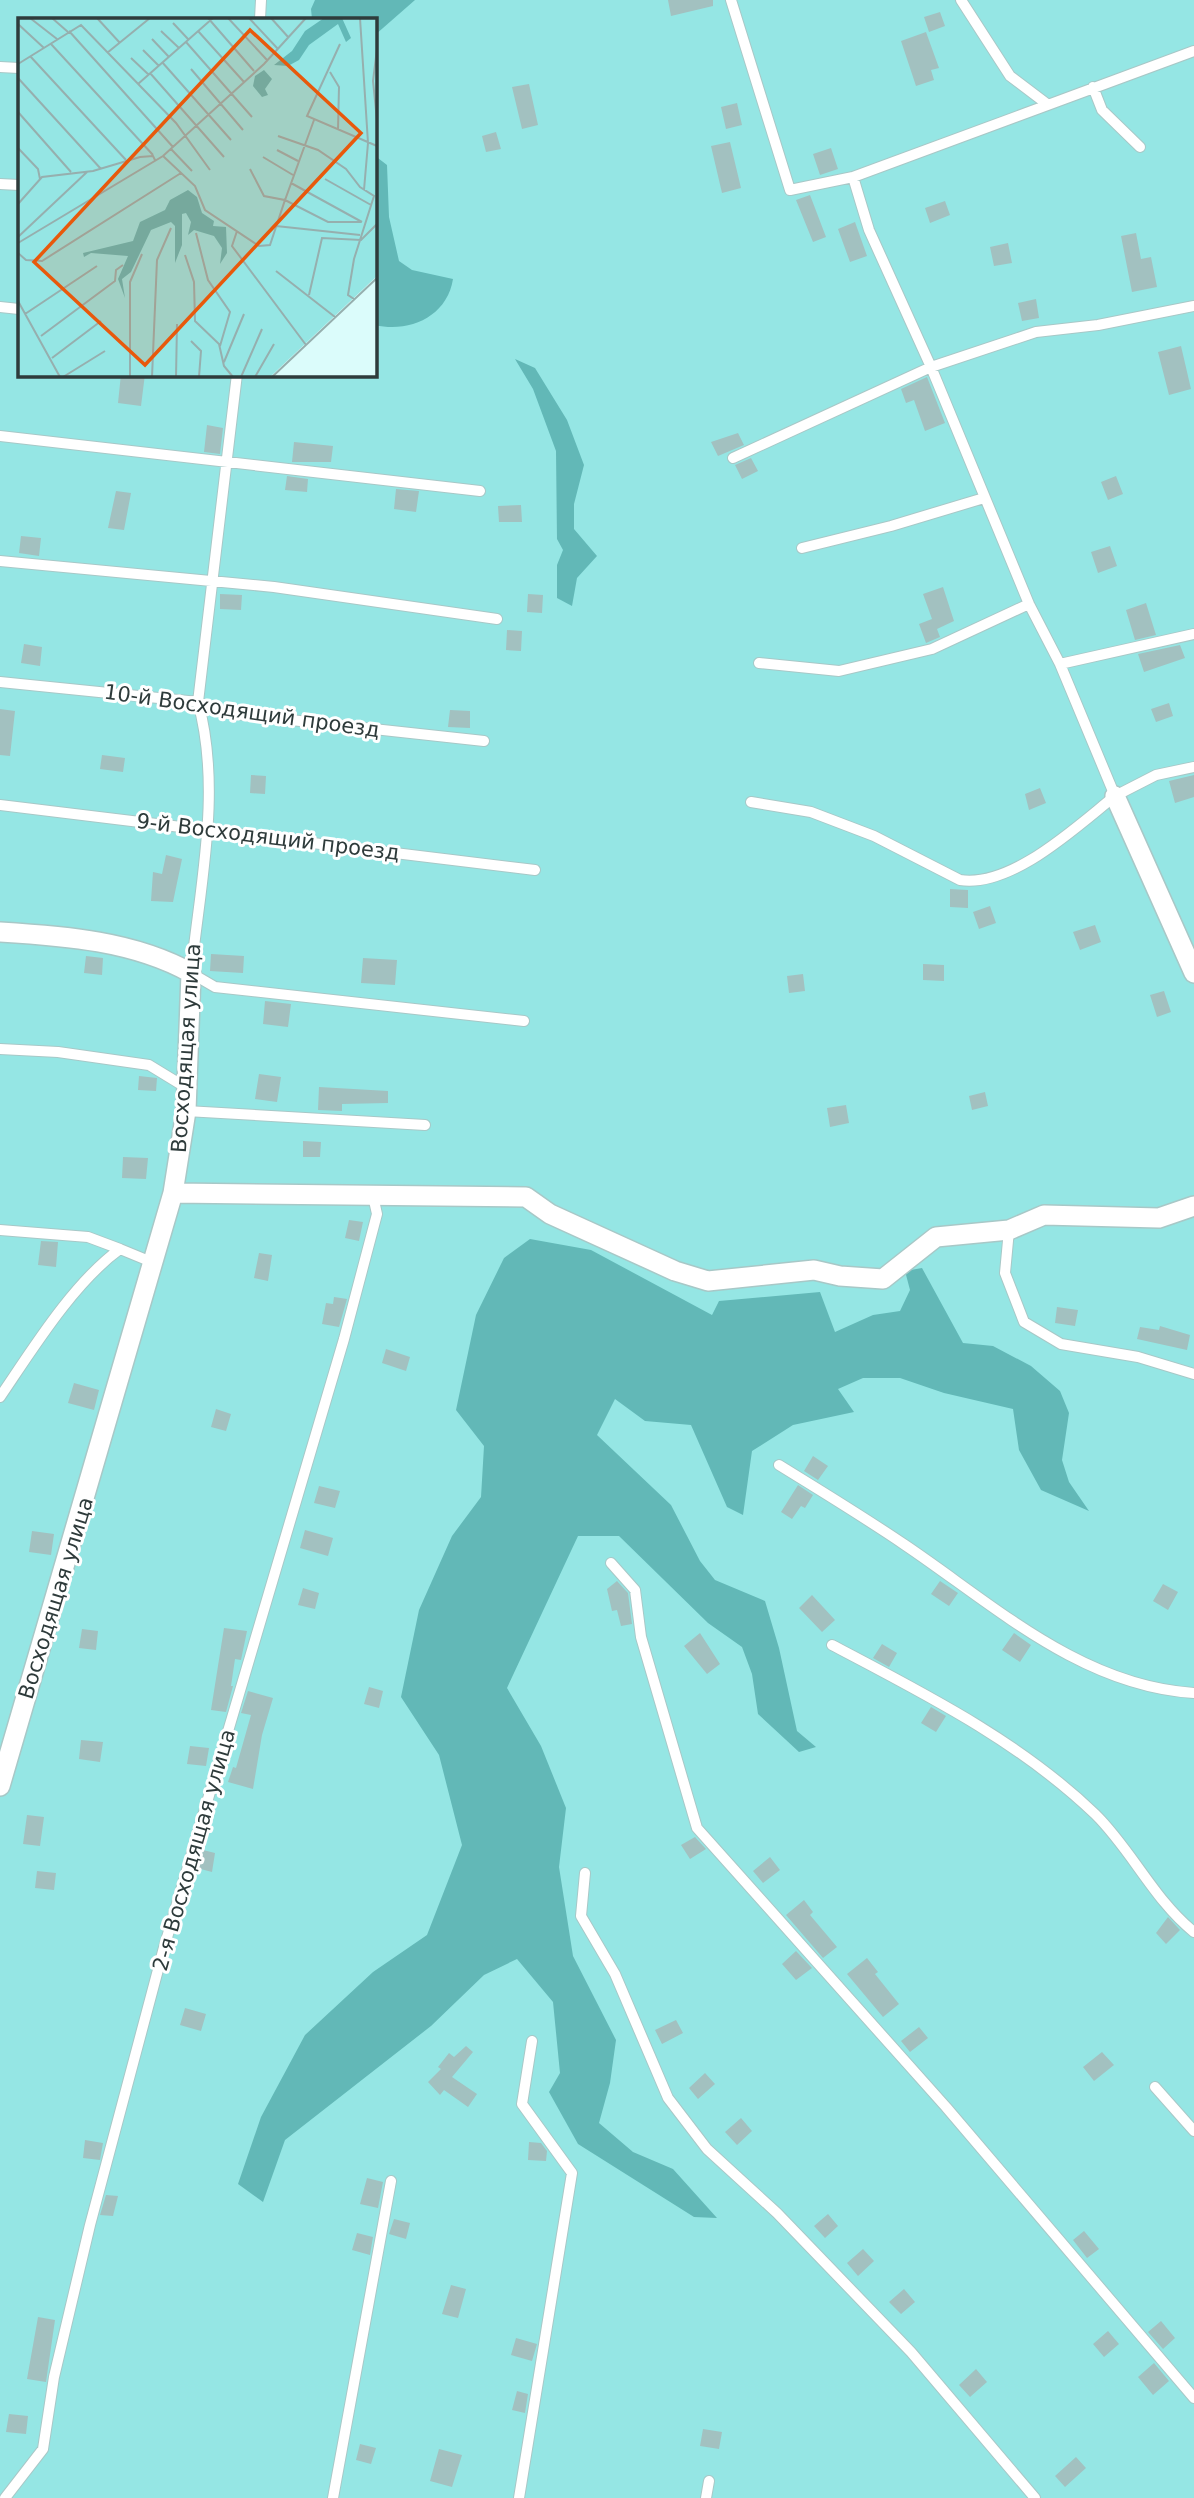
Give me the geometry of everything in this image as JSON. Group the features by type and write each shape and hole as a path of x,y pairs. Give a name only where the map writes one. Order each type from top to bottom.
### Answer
{"street":[{"path":"1115,796 1194,973"},
{"path":"0,932 77,936 169,961 191,973"},
{"name":"Восходящая улица","path":"0,1786 155,1264 173,1193 186,1111 191,973"},
{"path":"173,1193 526,1197 550,1214 675,1271 708,1281 814,1270 840,1276 883,1279 936,1237 1009,1230 1044,1215 1159,1218 1194,1206"}],"lane":[{"path":"260,18 261,0"},
{"path":"731,0 790,190 853,177 1194,51"},
{"path":"961,0 1010,76 1047,104"},
{"path":"0,67 18,68"},
{"path":"1093,87 1102,110 1140,147"},
{"path":"853,177 869,230 931,367 1029,604 1060,664 1115,796"},
{"path":"0,184 18,185"},
{"path":"733,458 931,367 1036,332 1098,325 1194,306"},
{"path":"0,307 18,309"},
{"name":"Восходящая улица","path":"191,973 208,832 209,741 198,702 237,376"},
{"path":"0,436 480,491"},
{"path":"802,548 891,526 984,498"},
{"path":"0,561 274,587 497,619"},
{"path":"759,663 839,671 933,649 1029,604"},
{"path":"1060,664 1194,634"},
{"name":"10-й Восходящий проезд","path":"0,682 198,702 227,713 484,741"},
{"path":"751,802 811,812 874,836 960,880 971,882 1002,873 1049,848 1115,796 1156,775 1194,766"},
{"name":"9-й Восходящий проезд","path":"0,805 535,870"},
{"path":"191,973 215,987 524,1021"},
{"path":"0,1049 58,1052 149,1065 185,1087"},
{"path":"186,1111 425,1125"},
{"name":"2-я Восходящая улица","path":"5,2498 43,2449 54,2377 90,2225 163,1951 344,1339 377,1214 373,1196"},
{"path":"0,1230 88,1237 155,1264"},
{"path":"1009,1230 1005,1273 1024,1322 1061,1344 1138,1357 1194,1374"},
{"path":"0,1398 49,1325 107,1258 120,1249"},
{"path":"779,1465 906,1546 1003,1618 1100,1672 1175,1692 1194,1693"},
{"path":"611,1563 635,1590 641,1637 697,1828 946,2108 1194,2398"},
{"path":"832,1645 954,1710 1032,1759 1096,1815 1194,1932"},
{"path":"585,1874 581,1916 615,1975 668,2098 707,2148 777,2213 911,2352 1035,2498"},
{"path":"519,2498 572,2173 522,2104 532,2041"},
{"path":"1155,2087 1194,2131"},
{"path":"333,2498 391,2181"},
{"path":"706,2498 709,2481"}],"shaded area":[{"path":"0,0 1194,0 1194,2498 0,2498"},
{"path":"315,0 415,0 376,34 376,18 312,18 311,9"},
{"path":"376,157 387,165 389,217 399,261 412,270 453,279 443,303 435,312 413,324 388,327 376,325"},
{"path":"515,359 535,368 567,420 584,465 574,504 574,529 597,556 577,578 572,606 557,598 557,565 563,550 557,539 556,451 533,389"},
{"path":"530,1239 591,1250 712,1315 719,1301 820,1292 835,1332 873,1315 900,1311 910,1290 905,1271 922,1268 963,1343 993,1346 1031,1366 1060,1391 1069,1413 1062,1460 1069,1482 1089,1511 1041,1490 1019,1450 1013,1409 944,1393 900,1378 863,1378 838,1389 854,1412 793,1425 752,1451 743,1515 727,1507 691,1425 645,1421 615,1399 597,1435 671,1505 700,1561 715,1580 765,1601 779,1648 797,1731 816,1747 799,1752 758,1714 752,1674 742,1647 708,1623 619,1536 578,1536 507,1688 541,1746 566,1808 559,1867 573,1956 616,2040 610,2083 599,2123 633,2152 673,2169 717,2218 694,2217 578,2144 549,2092 560,2073 553,2002 517,1959 484,1975 431,2026 285,2140 263,2202 238,2184 261,2117 305,2035 373,1972 427,1935 462,1845 439,1755 401,1697 419,1610 452,1536 481,1497 484,1446 456,1410 476,1315 504,1258"}],"building":[{"path":"668,0 713,0 713,6 671,16"},
{"path":"940,12 945,26 929,32 924,17"},
{"path":"926,32 939,68 931,70 934,80 916,86 901,41"},
{"path":"529,84 538,125 522,129 512,87"},
{"path":"737,103 742,125 726,129 721,107"},
{"path":"496,132 501,149 486,152 482,136"},
{"path":"730,142 741,188 722,193 711,146"},
{"path":"831,148 838,169 820,175 813,154"},
{"path":"810,195 826,237 813,242 796,200"},
{"path":"945,201 950,215 930,223 925,208"},
{"path":"855,222 867,256 850,262 838,229"},
{"path":"1136,233 1141,259 1151,257 1157,287 1132,292 1121,236"},
{"path":"1008,243 1012,263 994,266 990,247"},
{"path":"1036,299 1039,318 1022,321 1018,303"},
{"path":"1181,346 1191,389 1169,395 1158,352"},
{"path":"121,376 145,376 141,406 118,403"},
{"path":"927,377 945,423 925,431 914,400 906,403 901,389"},
{"path":"207,425 223,428 220,454 204,452"},
{"path":"738,433 744,445 718,456 711,442"},
{"path":"294,442 333,446 331,462 292,462"},
{"path":"751,458 758,471 742,479 735,465"},
{"path":"287,476 308,479 307,492 285,490"},
{"path":"1116,476 1123,494 1108,500 1101,482"},
{"path":"396,489 419,491 416,512 394,509"},
{"path":"116,491 131,493 124,530 108,528"},
{"path":"521,505 522,522 499,522 498,506"},
{"path":"21,536 41,538 39,556 19,553"},
{"path":"1110,546 1117,566 1098,573 1091,552"},
{"path":"943,587 954,621 937,629 940,637 926,643 919,624 932,619 923,594"},
{"path":"220,594 242,595 241,610 220,609"},
{"path":"528,594 543,595 542,613 527,612"},
{"path":"1146,603 1156,635 1135,640 1126,610"},
{"path":"507,630 522,631 521,651 506,650"},
{"path":"24,644 42,647 40,666 21,663"},
{"path":"1180,645 1185,658 1144,672 1138,654"},
{"path":"1169,703 1173,716 1156,722 1151,709"},
{"path":"0,709 15,711 10,756 0,755"},
{"path":"450,710 470,711 470,728 448,727"},
{"path":"102,755 125,758 123,772 100,769"},
{"path":"251,775 266,776 265,794 250,793"},
{"path":"1194,775 1194,797 1175,803 1169,781"},
{"path":"1040,788 1046,803 1029,810 1025,794"},
{"path":"166,855 182,859 173,902 151,901 153,872 162,874"},
{"path":"950,889 968,890 968,908 950,907"},
{"path":"990,906 996,923 979,929 973,912"},
{"path":"1095,925 1101,942 1080,950 1073,932"},
{"path":"211,954 244,956 243,973 210,971"},
{"path":"86,956 103,958 102,975 84,973"},
{"path":"363,958 397,960 395,985 361,983"},
{"path":"923,964 944,965 944,981 923,980"},
{"path":"803,974 805,991 789,993 787,976"},
{"path":"1164,991 1171,1012 1157,1017 1150,995"},
{"path":"265,1001 291,1004 288,1027 263,1024"},
{"path":"259,1074 281,1077 277,1102 255,1099"},
{"path":"139,1076 157,1078 156,1091 138,1090"},
{"path":"319,1087 388,1091 388,1103 342,1104 342,1111 318,1110"},
{"path":"985,1092 988,1106 972,1110 969,1096"},
{"path":"846,1105 849,1123 830,1127 827,1108"},
{"path":"303,1141 321,1142 320,1157 303,1157"},
{"path":"123,1157 148,1158 146,1179 122,1178"},
{"path":"349,1220 363,1222 359,1241 345,1238"},
{"path":"41,1241 58,1242 56,1267 38,1265"},
{"path":"259,1253 272,1255 268,1281 254,1278"},
{"path":"334,1297 347,1299 339,1327 322,1324 326,1303 333,1304"},
{"path":"1057,1307 1078,1310 1075,1326 1055,1323"},
{"path":"1160,1326 1190,1335 1187,1350 1137,1339 1140,1327 1159,1330"},
{"path":"386,1349 410,1357 406,1371 382,1363"},
{"path":"74,1383 99,1390 94,1410 68,1403"},
{"path":"216,1409 231,1414 226,1431 211,1427"},
{"path":"813,1456 828,1466 818,1480 804,1471"},
{"path":"798,1485 813,1495 805,1508 801,1506 792,1519 781,1512"},
{"path":"319,1486 340,1491 335,1508 314,1503"},
{"path":"305,1530 333,1538 328,1556 300,1548"},
{"path":"32,1531 54,1534 51,1555 29,1552"},
{"path":"617,1581 628,1593 632,1624 621,1626 617,1610 612,1611 607,1589"},
{"path":"940,1581 958,1593 949,1606 931,1594"},
{"path":"1163,1584 1178,1592 1168,1610 1153,1601"},
{"path":"303,1588 319,1593 315,1609 298,1605"},
{"path":"812,1595 835,1620 822,1632 799,1608"},
{"path":"224,1628 247,1631 241,1660 235,1659 233,1686 226,1712 211,1710"},
{"path":"82,1629 98,1631 96,1650 79,1648"},
{"path":"700,1633 720,1664 707,1674 684,1646"},
{"path":"1014,1633 1031,1645 1020,1662 1002,1650"},
{"path":"882,1644 897,1653 889,1667 873,1658"},
{"path":"369,1687 383,1691 379,1708 364,1704"},
{"path":"248,1691 273,1698 262,1735 253,1789 228,1782 233,1767 236,1768 251,1715 241,1713"},
{"path":"931,1707 946,1716 936,1732 921,1723"},
{"path":"81,1740 103,1742 100,1762 79,1759"},
{"path":"190,1746 209,1748 206,1766 187,1764"},
{"path":"27,1815 44,1817 40,1846 23,1844"},
{"path":"695,1837 706,1849 690,1859 681,1845"},
{"path":"203,1850 215,1853 212,1872 197,1868"},
{"path":"770,1857 780,1870 763,1883 753,1871"},
{"path":"37,1871 56,1873 54,1890 35,1888"},
{"path":"804,1900 813,1912 810,1915 837,1947 823,1958 786,1915"},
{"path":"1168,1917 1180,1930 1166,1944 1156,1933"},
{"path":"796,1951 812,1968 796,1980 782,1964"},
{"path":"867,1958 878,1972 875,1974 899,2004 883,2017 847,1974"},
{"path":"185,2008 206,2014 201,2031 180,2025"},
{"path":"676,2020 683,2033 662,2044 655,2030"},
{"path":"919,2027 928,2038 910,2052 901,2041"},
{"path":"466,2046 473,2052 452,2077 477,2094 468,2107 444,2090 440,2095 428,2082 441,2069 438,2067 449,2053 454,2057"},
{"path":"1102,2052 1114,2065 1094,2081 1083,2067"},
{"path":"705,2073 715,2084 698,2099 689,2088"},
{"path":"741,2118 752,2131 737,2145 725,2132"},
{"path":"85,2140 103,2143 100,2160 83,2158"},
{"path":"529,2142 541,2143 547,2151 546,2161 528,2160"},
{"path":"367,2178 383,2182 378,2208 360,2204"},
{"path":"106,2195 118,2196 113,2216 100,2215"},
{"path":"828,2214 838,2226 825,2238 814,2226"},
{"path":"394,2219 410,2223 406,2239 389,2234"},
{"path":"1084,2231 1099,2249 1087,2258 1073,2240"},
{"path":"357,2233 373,2237 370,2255 352,2250"},
{"path":"863,2249 874,2261 858,2276 847,2263"},
{"path":"451,2285 466,2289 458,2318 442,2314"},
{"path":"904,2289 915,2302 901,2314 889,2302"},
{"path":"38,2317 55,2320 46,2382 27,2379"},
{"path":"1161,2321 1175,2338 1163,2349 1148,2332"},
{"path":"1108,2331 1119,2344 1104,2357 1093,2344"},
{"path":"516,2338 537,2344 532,2361 511,2355"},
{"path":"1154,2363 1169,2381 1153,2395 1138,2377"},
{"path":"976,2369 987,2382 970,2397 959,2385"},
{"path":"517,2391 528,2394 525,2413 512,2410"},
{"path":"9,2414 28,2416 26,2434 6,2432"},
{"path":"703,2429 722,2432 719,2449 700,2446"},
{"path":"360,2444 376,2448 371,2464 356,2460"},
{"path":"439,2449 462,2455 452,2487 430,2481"},
{"path":"1076,2457 1086,2468 1065,2487 1055,2476"}]}
